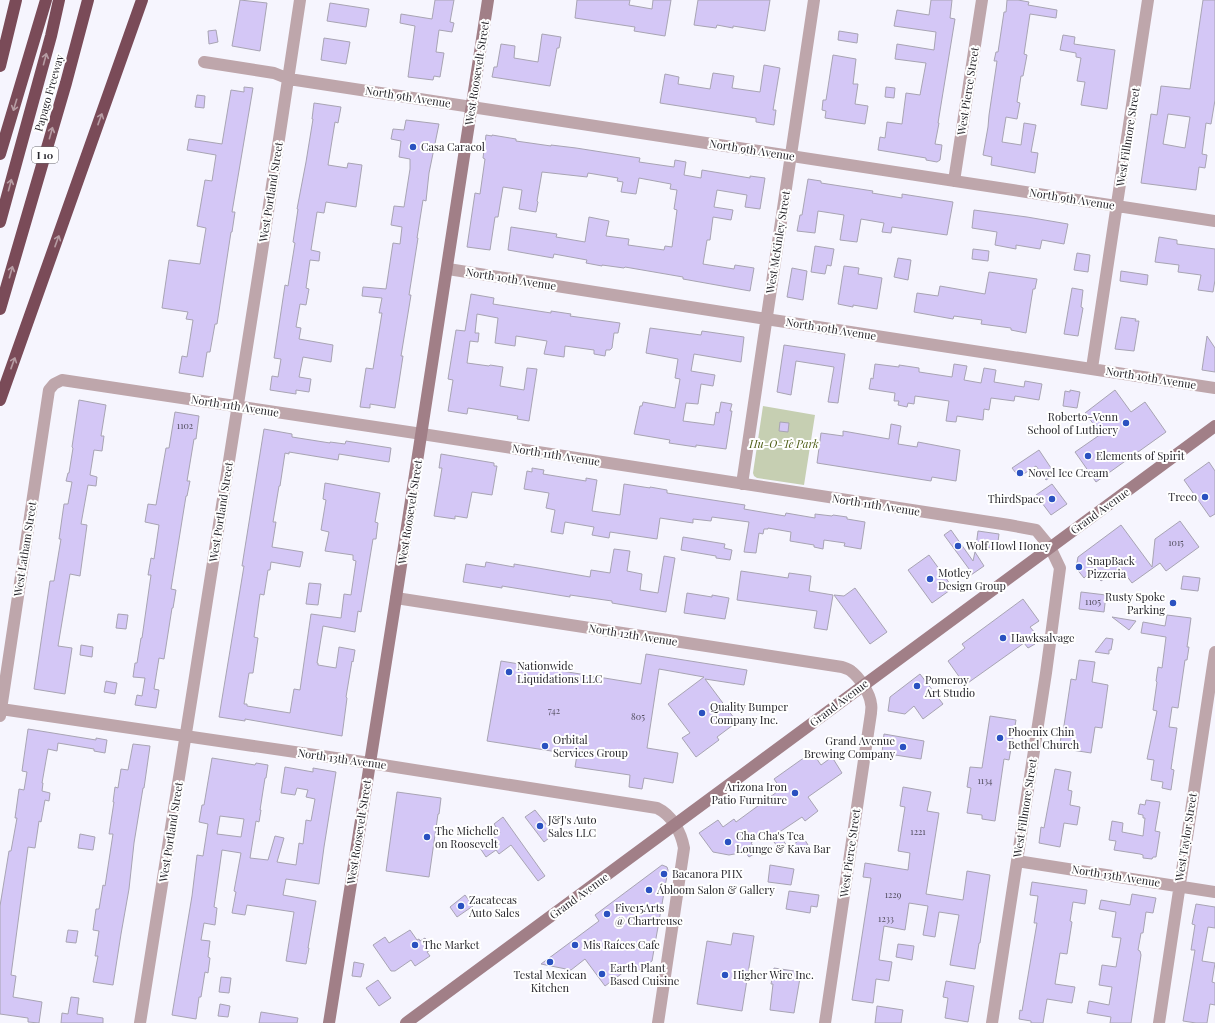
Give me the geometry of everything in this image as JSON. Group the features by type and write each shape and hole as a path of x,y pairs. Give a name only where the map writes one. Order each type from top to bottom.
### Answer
{"highway":[{"path":"0,66 16,0"},
{"path":"0,154 46,0"},
{"path":"0,222 51,36 59,0"},
{"name":"Papago Freeway","path":"0,309 66,83 88,0"},
{"path":"0,400 142,0"}],"street":[{"name":"West Portland Street","path":"140,1023 238,407 300,0"},
{"name":"West Roosevelt Street","path":"329,1023 448,269 488,0"},
{"name":"West McKinley Street","path":"742,484 814,0"},
{"name":"West Pierce Street","path":"954,181 982,0"},
{"name":"West Fillmore Street","path":"1092,368 1148,0"},
{"name":"North 9th Avenue","path":"204,66 270,80 289,78 1215,221"},
{"name":"North 10th Avenue","path":"448,269 1215,388"},
{"name":"North 11th Avenue","path":"54,384 62,380 1009,524 1036,530 1050,547"},
{"name":"West Latham Street","path":"1,713 49,390 54,384"},
{"name":"Grand Avenue","path":"406,1023 1215,426"},
{"name":"West Fillmore Street","path":"992,1023 1060,568 1050,547"},
{"name":"North 12th Avenue","path":"396,598 842,667 850,670 863,685"},
{"name":"West Taylor Street","path":"1159,1023 1215,652"},
{"name":"West Pierce Street","path":"825,1023 871,713 872,704 863,685"},
{"name":"North 13th Avenue","path":"1,713 185,736 370,763 657,808 662,810 675,824"},
{"path":"658,1023 684,848 682,839 675,824"},
{"name":"North 13th Avenue","path":"1017,861 1215,892"}],"green space":[{"name":"Hu-O-Te Park","path":"763,406 815,415 804,485 757,478 754,476 753,473"}],"building":[{"path":"240,0 267,3 260,51 232,46"},
{"path":"435,0 454,0 450,22 454,23 452,32 439,30 436,52 444,53 440,77 434,76 433,80 408,77 415,26 400,23 401,14 432,19"},
{"path":"577,0 630,0 629,5 652,9 653,0 671,0 665,36 634,31 635,27 575,18"},
{"path":"698,0 770,0 765,31 733,26 733,28 717,25 716,28 694,25"},
{"path":"931,0 952,0 950,18 955,19 935,144 942,145 940,160 937,162 926,160 926,158 878,150 880,137 885,138 887,122 902,124 906,93 920,95 926,63 895,59 897,44 934,50 936,32 894,26 897,10 929,15"},
{"path":"1007,0 1029,2 1028,5 1057,10 1056,18 1030,14 1024,54 1027,55 1023,76 1021,76 1017,102 1020,103 1017,119 1006,117 1002,142 1021,145 1024,123 1036,125 1031,152 1038,153 1035,173 991,165 992,157 983,155 997,61 994,61 996,52 998,52"},
{"path":"1203,0 1215,0 1215,100 1211,124 1206,123 1202,154 1207,155 1205,168 1199,167 1196,190 1141,183 1151,114 1157,115 1161,86 1190,89","holes":["1168,114 1190,117 1185,148 1163,144"]},
{"path":"330,3 369,9 366,27 327,21"},
{"path":"216,30 218,42 209,44 208,31"},
{"path":"839,31 858,34 857,43 838,40"},
{"path":"542,34 561,37 559,48 557,48 550,86 492,77 494,67 497,67 501,44 515,46 514,58 538,62"},
{"path":"1063,35 1075,37 1074,44 1115,50 1107,109 1081,105 1085,82 1077,81 1081,58 1076,57 1076,53 1060,50"},
{"path":"324,38 350,42 346,64 321,60"},
{"path":"833,55 856,59 853,84 858,84 855,104 868,106 865,124 825,118 826,111 822,110 823,100 826,100"},
{"path":"764,65 780,68 773,110 776,110 774,125 756,122 756,118 660,103 665,74 679,77 678,84 710,89 713,73 734,76 732,88 760,92"},
{"path":"244,87 253,88 232,212 235,212 217,324 215,324 210,352 207,352 203,377 179,373 182,356 187,357 193,320 186,319 188,312 162,308 169,260 200,264 206,228 197,226 205,180 212,181 216,155 187,150 189,139 222,144 231,90 244,92"},
{"path":"886,87 895,88 894,98 885,97"},
{"path":"197,95 205,96 204,108 195,107"},
{"path":"314,103 341,107 338,123 335,122 328,165 347,168 348,163 362,165 356,207 326,202 324,213 317,212 311,250 320,252 319,261 310,260 306,288 309,289 306,305 300,304 296,327 301,328 299,339 333,345 331,362 303,357 299,377 311,379 309,392 296,390 296,394 270,390 272,376 278,377 281,359 274,358 285,285 288,286 295,243 293,242 297,209 313,119"},
{"path":"406,120 439,124 429,173 426,201 423,200 417,238 409,295 411,295 401,356 403,356 395,408 370,404 370,408 360,407 366,368 373,369 382,313 379,313 382,298 362,296 363,287 386,289 393,243 400,244 402,227 391,225 394,206 404,207 410,169 410,159 399,157 401,141 391,139 393,129 404,130"},
{"path":"486,135 516,139 516,141 576,148 640,158 639,162 674,167 675,160 686,162 684,175 701,178 702,170 750,178 750,176 765,178 760,209 745,207 747,195 717,190 714,207 733,210 731,220 713,217 710,240 707,240 703,264 734,269 735,265 754,268 750,291 625,267 602,266 586,263 587,260 554,254 553,258 508,250 511,227 557,234 556,237 585,242 589,217 609,221 606,236 629,239 628,245 664,250 665,246 672,247 677,210 674,209 677,190 670,189 671,184 639,178 636,194 621,192 623,182 617,181 618,178 588,173 587,177 542,172 536,212 519,209 522,190 503,187 498,217 495,217 490,250 467,247 475,193 480,194 485,159 483,158"},
{"path":"808,179 821,181 821,183 873,191 872,193 902,198 902,194 953,202 947,235 892,227 891,233 882,232 884,223 861,219 857,242 840,240 844,215 818,211 815,233 797,231 800,215 802,215"},
{"path":"974,210 1068,224 1064,244 1042,240 1040,249 1016,245 1016,249 995,245 997,232 972,228"},
{"path":"1159,237 1177,240 1177,244 1215,249 1215,280 1213,292 1198,290 1201,275 1178,272 1179,265 1155,262"},
{"path":"815,246 834,249 831,266 827,265 825,274 811,272"},
{"path":"973,249 989,251 988,261 972,259"},
{"path":"1077,253 1090,255 1088,272 1074,270"},
{"path":"898,258 911,260 908,280 894,277"},
{"path":"844,266 859,268 858,274 882,278 877,309 838,304"},
{"path":"792,268 807,271 803,300 787,297"},
{"path":"1121,271 1148,275 1147,285 1120,281"},
{"path":"989,272 1037,279 1035,289 1033,289 1026,333 1011,330 1011,328 981,324 982,320 954,316 953,319 914,312 917,293 938,296 940,286 985,294"},
{"path":"1072,288 1083,290 1081,307 1083,308 1078,336 1064,334"},
{"path":"471,294 494,298 493,304 551,313 551,311 571,314 570,316 620,323 618,333 614,333 612,348 610,350 606,350 605,356 594,354 594,350 565,346 564,357 544,354 547,341 516,336 515,346 495,343 498,318 477,314 475,333 479,333 478,342 470,341 467,363 503,367 500,386 524,390 527,368 537,369 529,421 517,419 518,416 468,408 467,414 448,411 453,380 448,379 456,330 465,331"},
{"path":"1121,317 1136,319 1135,321 1139,321 1134,351 1115,349"},
{"path":"650,328 701,335 702,331 744,337 741,362 694,354 691,371 715,375 713,386 701,384 698,404 686,403 683,421 714,425 716,412 719,413 721,402 732,404 726,449 669,443 670,440 634,434 640,406 642,406 643,402 675,408 680,379 675,378 678,359 646,353"},
{"path":"1207,336 1215,348 1215,372 1202,370"},
{"path":"784,345 845,354 838,403 828,402 834,367 796,361 791,395 777,392"},
{"path":"875,364 919,368 919,372 952,377 954,364 967,366 964,380 981,383 984,368 996,370 994,382 1024,387 1025,381 1042,384 1039,400 1015,396 1014,401 991,398 989,410 984,409 983,420 957,416 956,422 946,421 949,401 915,396 914,404 908,403 907,407 898,405 899,401 894,401 895,393 869,389 871,378 873,379"},
{"path":"1070,390 1080,392 1077,408 1063,406 1065,391 1070,392"},
{"name":"Roberto-Venn School of Luthiery","path":"1115,390 1131,412 1145,402 1166,432 1096,482 1075,452 1101,434 1085,413"},
{"path":"79,400 106,405 101,436 104,436 102,451 94,450 90,475 97,477 96,486 88,485 81,524 87,525 80,576 70,574 58,646 72,648 65,694 34,689 50,581 54,581 61,539 59,539 64,504 68,504 72,482 66,481 69,473"},
{"path":"175,412 199,416 196,439 194,439 187,481 190,481 186,496 171,589 176,590 164,659 159,658 154,689 159,690 156,708 135,705 137,695 142,696 145,678 133,677 142,638 151,575 148,575 151,558 154,559 159,525 145,522 148,504 156,505 166,448 169,448"},
{"path":"780,422 789,423 788,432 779,431"},
{"path":"891,424 901,426 898,444 917,447 918,442 960,450 956,481 932,477 931,481 817,463 821,433 843,436 843,431 889,439"},
{"path":"264,429 292,434 292,437 330,443 345,444 346,441 391,448 389,462 339,454 338,460 289,452 289,454 285,453 273,522 276,522 272,547 303,552 300,567 271,562 270,570 268,570 264,595 260,594 254,637 258,638 253,673 249,673 244,704 247,704 247,706 290,713 294,689 300,690 311,614 341,618 344,594 351,595 356,561 353,560 353,555 325,551 329,532 321,530 326,500 323,499 325,483 380,493 375,522 378,523 376,539 373,539 361,612 358,611 355,632 323,626 317,663 318,665 336,668 339,647 355,650 346,697 342,736 245,719 245,721 219,717 244,566 242,566"},
{"path":"1039,450 1055,474 1046,480 1036,466 1019,477 1012,468"},
{"path":"441,454 494,463 494,466 497,466 492,495 472,492 467,518 455,516 455,519 434,516 442,468 439,468"},
{"name":"Treeo","path":"1209,462 1215,471 1215,514 1210,517 1184,480"},
{"path":"532,468 544,470 543,474 586,481 586,478 597,480 592,511 620,515 624,484 667,490 667,493 745,505 744,509 785,516 786,513 815,518 815,514 847,517 847,519 865,522 861,549 844,546 845,543 824,540 823,549 814,547 814,545 790,541 791,532 768,528 764,529 763,534 759,533 756,553 744,552 749,522 712,517 711,521 693,519 693,523 660,518 657,539 610,532 609,538 592,535 594,527 565,522 563,534 551,532 555,510 546,508 549,493 524,489 527,471 532,472"},
{"name":"ThirdSpace","path":"1052,484 1067,504 1051,515 1036,495"},
{"path":"1180,521 1199,547 1166,571 1160,563 1132,583 1120,567 1101,581 1093,570 1084,578 1076,568 1078,557 1121,525 1152,567 1155,539"},
{"name":"Wolf Howl Honey","path":"951,530 973,561 975,552 984,566 971,575 972,573 944,535"},
{"path":"978,531 999,534 997,549 976,546"},
{"path":"683,537 725,544 724,548 732,550 730,560 681,550"},
{"path":"614,549 630,551 627,571 642,574 640,590 658,593 664,556 675,558 666,612 612,603 612,601 570,595 570,597 502,586 502,588 463,582 466,564 485,567 486,562 514,567 514,564 590,577 591,570 610,573"},
{"name":"Motley Design Group","path":"929,555 953,588 932,603 908,570"},
{"path":"741,571 788,578 789,573 811,576 809,591 833,595 827,630 814,628 817,611 737,600"},
{"path":"1183,576 1200,578 1198,591 1181,589"},
{"path":"309,583 321,584 318,605 306,604"},
{"path":"855,588 887,632 870,644 834,595 844,596"},
{"path":"1081,592 1106,595 1104,612 1079,609"},
{"path":"687,593 729,598 725,619 684,613"},
{"name":"Hawksalvage","path":"1023,599 1039,621 1030,627 1035,633 1035,644 1028,648 1024,643 965,685 948,661 965,648 962,644"},
{"path":"118,614 128,615 126,629 116,628"},
{"path":"1167,615 1191,618 1187,647 1189,647 1187,660 1185,660 1178,708 1172,707 1169,727 1177,728 1171,769 1174,770 1171,790 1162,788 1163,782 1151,780 1154,760 1147,759 1157,711 1153,710 1158,667 1162,668 1166,637 1141,633 1143,622 1165,626"},
{"path":"1112,617 1136,621 1129,630"},
{"path":"1106,638 1113,639 1109,654 1095,652"},
{"path":"81,645 93,647 92,657 80,655"},
{"path":"646,654 747,670 744,685 705,679 737,722 717,737 719,740 696,757 682,738 690,733 668,704 704,677 659,669 647,748 678,753 673,783 644,778 642,789 629,787 630,775 575,767 577,755 487,741 501,661 641,684"},
{"path":"1079,660 1095,662 1092,682 1108,685 1102,728 1095,727 1091,753 1059,748 1071,679 1076,680"},
{"name":"Pomeroy Art Studio","path":"920,674 943,704 923,719 914,706 905,714 888,711 890,697"},
{"path":"106,681 117,683 115,694 104,692"},
{"path":"990,716 1016,720 1009,760 1004,759 995,821 982,819 982,815 967,813 971,788 967,787 970,767 982,768"},
{"path":"28,729 96,740 96,738 107,740 105,753 94,751 94,749 58,743 57,751 48,749 42,791 50,793 49,801 45,800 41,822 39,821 35,848 28,847 11,975 16,976 13,997 42,1002 39,1023 28,1022 28,1018 0,1014 0,906 9,851 11,851 17,818 15,818 19,789 24,790 27,772 22,771"},
{"name":"Grand Avenue Brewing Company","path":"884,734 924,741 921,759 882,753"},
{"path":"133,744 150,746 113,985 93,982 98,956 95,956 99,931 93,930 96,909 99,909 103,885 105,886 113,834 109,834 115,787 118,788 121,769 128,770"},
{"path":"812,752 821,765 832,757 842,773 808,797 818,811 805,821 802,817 778,833 787,846 781,851 774,842 774,839 773,840 766,831 751,843 757,852 749,857 745,852 729,855 713,852 699,833 718,820 723,827 734,819 736,822 781,789 774,779"},
{"path":"212,758 255,765 256,763 268,765 259,822 256,821 250,858 268,860 275,836 284,838 277,862 296,865 299,843 303,844 306,820 311,821 315,799 306,797 308,790 297,788 295,795 281,793 285,767 313,772 313,768 336,772 319,884 286,879 283,895 316,901 306,964 286,961 294,912 247,905 245,915 232,913 236,892 234,891 241,853 222,850 214,907 217,908 215,925 204,923 201,940 210,941 208,957 210,958 208,973 205,972 201,997 199,997 196,1019 172,1015 192,896 197,855 203,856 208,824 199,822 202,805 204,805","holes":["220,816 244,819 241,837 217,834"]},
{"path":"1055,769 1071,772 1068,790 1072,791 1070,805 1080,807 1077,825 1064,823 1060,847 1039,843 1041,827 1044,828"},
{"path":"903,787 931,792 927,811 939,813 926,894 963,900 967,871 990,875 975,969 950,965 959,915 939,912 935,937 923,935 928,906 909,903 905,930 884,926 879,960 892,962 889,981 876,979 873,1003 852,1000 871,878 863,877 865,863 908,870 910,853 898,851 905,807 900,806"},
{"name":"The Michelle on Roosevelt","path":"397,792 441,798 429,877 386,871"},
{"path":"1146,800 1160,802 1155,831 1160,832 1156,857 1153,857 1152,859 1143,858 1143,855 1140,854 1114,850 1116,841 1109,840 1112,821 1123,823 1122,832 1143,836 1145,818 1143,818 1143,815 1138,814 1140,804 1145,805"},
{"name":"J&J's Auto Sales LLC","path":"535,810 554,834 544,842 525,817"},
{"path":"503,817 545,876 538,881 511,845 499,854 496,850 486,857 480,848 500,833 494,824"},
{"path":"80,834 95,837 93,850 78,848"},
{"path":"803,837 808,845 798,852 793,845"},
{"path":"662,865 667,867 668,870 652,961 637,972 632,966 605,986 585,959 571,970 541,964 599,921 595,915"},
{"path":"770,865 794,869 791,885 768,882"},
{"path":"1032,882 1087,890 1085,904 1073,902 1070,921 1072,922 1067,954 1060,953 1055,984 1075,987 1072,1003 1047,999 1043,1023 1031,1023 1031,1021 1019,1019 1020,1010 1022,1011 1037,923 1034,923 1038,896 1030,895"},
{"path":"789,891 819,895 817,907 811,906 810,913 786,909"},
{"path":"1132,894 1156,898 1153,913 1146,912 1143,933 1141,933 1138,950 1140,951 1141,955 1131,1023 1110,1023 1111,1017 1087,1013 1089,1001 1109,1005 1112,987 1099,985 1102,965 1116,967 1121,938 1112,937 1116,912 1099,909 1101,900 1130,905"},
{"name":"Zacatecas Auto Sales","path":"465,895 473,906 457,917 450,907"},
{"path":"1196,904 1215,907 1215,928 1208,927 1202,961 1215,963 1212,982 1215,983 1215,1005 1210,1004 1207,1023 1183,1021 1195,950 1191,950 1195,925 1192,924"},
{"path":"68,930 78,931 76,943 66,942"},
{"path":"410,930 417,940 419,939 420,941 425,938 432,949 427,952 430,956 415,966 411,960 395,971 391,971 373,945 385,937 389,943"},
{"name":"Higher Wire Inc.","path":"733,933 754,936 742,1011 697,1004 707,941 731,945"},
{"path":"898,944 914,946 912,960 896,957"},
{"path":"354,962 364,964 361,977 352,976"},
{"path":"774,968 801,972 794,1013 770,1010 773,984 771,984"},
{"path":"221,977 231,978 229,993 219,992"},
{"path":"378,980 391,998 379,1006 366,988"},
{"path":"946,981 974,986 968,1022 945,1018 948,998 943,997"},
{"path":"71,997 79,998 77,1014 103,1018 103,1023 61,1023 62,1013 68,1014"},
{"path":"220,1004 230,1006 228,1017 218,1016"},
{"path":"877,1006 903,1010 901,1023 875,1023"},
{"path":"261,1012 298,1018 297,1023 259,1023"}],"place":[{"name":"Casa Caracol","path":"413,147"},
{"name":"Roberto-Venn School of Luthiery","path":"1126,423"},
{"name":"Elements of Spirit","path":"1088,456"},
{"name":"Novel Ice Cream","path":"1020,473"},
{"name":"Treeo","path":"1205,497"},
{"name":"ThirdSpace","path":"1052,499"},
{"name":"Wolf Howl Honey","path":"958,546"},
{"name":"SnapBack Pizzeria","path":"1079,567"},
{"name":"Motley Design Group","path":"930,579"},
{"name":"Rusty Spoke Parking","path":"1173,603"},
{"name":"Hawksalvage","path":"1003,638"},
{"name":"Nationwide Liquidations LLC","path":"509,672"},
{"name":"Pomeroy Art Studio","path":"917,686"},
{"name":"Quality Bumper Company Inc.","path":"702,713"},
{"name":"Phoenix Chin Bethel Church","path":"1000,738"},
{"name":"Orbital Services Group","path":"545,746"},
{"name":"Grand Avenue Brewing Company","path":"903,747"},
{"name":"Arizona Iron Patio Furniture","path":"795,793"},
{"name":"J&J's Auto Sales LLC","path":"540,826"},
{"name":"The Michelle on Roosevelt","path":"427,837"},
{"name":"Cha Cha's Tea Lounge & Kava Bar","path":"728,842"},
{"name":"Bacanora PHX","path":"664,874"},
{"name":"Ábloom Salon & Gallery","path":"649,890"},
{"name":"Zacatecas Auto Sales","path":"461,906"},
{"name":"Five15Arts @ Chartreuse","path":"607,914"},
{"name":"The Market","path":"415,945"},
{"name":"Mis Raíces Cafe","path":"575,945"},
{"name":"Testal Mexican Kitchen","path":"550,962"},
{"name":"Earth Plant Based Cuisine","path":"602,974"},
{"name":"Higher Wire Inc.","path":"725,975"}]}
